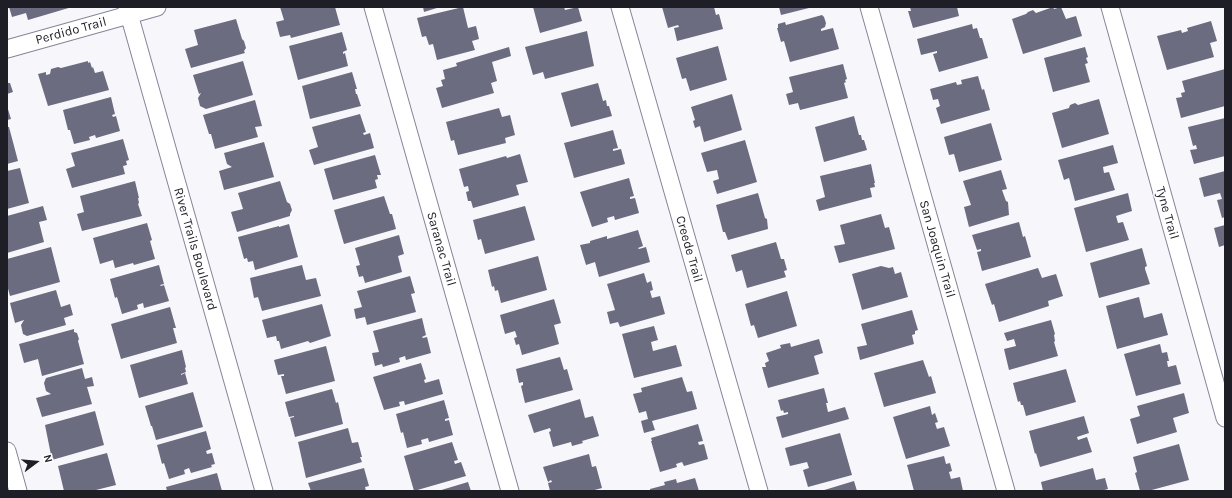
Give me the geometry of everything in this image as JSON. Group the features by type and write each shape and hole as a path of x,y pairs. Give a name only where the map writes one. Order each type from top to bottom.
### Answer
{"street":[{"name":"Perdido Trail","path":"7,49 128,11 157,7"},
{"name":"Saranac Trail","path":"373,7 510,491"},
{"name":"Creede Trail","path":"620,7 758,491"},
{"name":"San Joaquin Trail","path":"869,7 1006,491"},
{"name":"Tyne Trail","path":"1115,8 1225,418"},
{"name":"River Trails Boulevard","path":"128,11 264,491"},
{"path":"7,451 18,491"}],"building":[{"path":"9,7 72,7 28,20 26,13 12,17"},
{"path":"280,7 335,7 340,25 291,38 290,35 280,37 276,22 284,20"},
{"path":"423,7 440,7 424,12"},
{"path":"463,7 468,28 476,26 479,39 472,41 475,50 437,60 433,44 429,45 426,36 422,37 417,18"},
{"path":"533,7 564,7 565,10 578,7 582,21 540,33"},
{"path":"662,7 714,7 716,15 719,14 723,29 677,41 674,28 679,27 678,25 668,28"},
{"path":"779,7 809,7 809,8 781,15"},
{"path":"910,7 957,7 959,16 913,28 908,11 911,11"},
{"path":"1053,7 1054,9 1061,7 1066,19 1076,16 1082,36 1023,54 1012,19 1033,10 1036,13"},
{"path":"822,15 826,23 825,27 821,29 821,31 833,28 839,49 790,62 784,41 781,42 777,28 778,24 785,22 786,25"},
{"path":"236,19 246,48 244,51 245,53 191,68 185,49 198,45 194,30"},
{"path":"1211,21 1217,41 1210,43 1214,57 1167,70 1157,36 1181,30 1182,33 1188,31 1187,28"},
{"path":"972,24 973,29 977,28 980,38 982,38 988,58 939,72 933,54 937,53 937,51 921,55 917,39"},
{"path":"587,31 594,66 545,79 543,72 533,75 525,47"},
{"path":"342,32 347,50 343,52 343,54 345,53 348,66 298,80 289,46"},
{"path":"718,46 727,80 690,91 686,78 682,79 676,58"},
{"path":"509,47 511,56 492,62 497,81 491,83 494,93 442,108 436,88 443,86 441,80 445,79 443,70 457,66 456,63"},
{"path":"1085,47 1088,63 1085,64 1090,82 1053,92 1044,58"},
{"path":"88,61 88,63 90,62 92,68 93,67 95,73 103,71 109,90 48,106 38,74 46,72 46,75 50,74 51,69"},
{"path":"243,61 253,95 206,109 200,106 198,98 201,93 199,94 193,75"},
{"path":"843,64 847,79 844,83 848,98 800,110 798,103 789,105 786,94 793,92 789,77"},
{"path":"1225,69 1225,106 1181,118 1176,98 1182,97 1181,93 1185,92 1182,81"},
{"path":"352,72 357,89 355,89 356,94 361,106 310,119 302,86"},
{"path":"978,76 982,90 984,89 990,110 941,124 936,108 940,106 938,99 933,100 930,89 956,82 957,85 962,84 961,80"},
{"path":"7,83 10,83 13,92 7,94"},
{"path":"598,83 603,101 606,100 612,116 571,127 561,93"},
{"path":"732,94 742,130 704,142 700,126 695,128 693,121 695,120 691,107"},
{"path":"111,97 115,114 112,115 113,117 116,116 120,131 96,138 95,135 89,137 90,140 74,144 70,130 68,130 63,110"},
{"path":"1099,99 1109,134 1062,148 1052,113 1069,108 1070,105 1075,103 1078,105"},
{"path":"255,100 262,126 255,127 258,137 215,149 211,134 209,134 203,115"},
{"path":"7,106 11,119 7,120"},
{"path":"499,108 502,117 510,115 515,135 505,138 506,143 458,155 454,140 451,141 446,122"},
{"path":"360,114 366,132 363,133 364,135 370,133 374,148 314,165 309,150 318,147 312,127"},
{"path":"854,116 859,135 861,135 862,140 864,140 867,150 824,162 815,127"},
{"path":"1225,118 1225,156 1194,164 1190,150 1197,149 1196,145 1193,146 1188,127"},
{"path":"991,123 1002,160 959,172 954,154 949,155 944,137"},
{"path":"7,127 9,127 18,161 7,164"},
{"path":"613,130 618,148 613,149 613,151 621,149 625,164 574,178 564,143"},
{"path":"123,139 129,160 126,161 127,165 123,166 125,174 72,188 66,169 75,166 71,153"},
{"path":"745,140 757,182 717,194 713,181 719,179 717,170 707,172 701,153"},
{"path":"264,142 274,177 224,190 219,171 232,167 227,164 224,153"},
{"path":"1113,145 1118,163 1103,167 1104,173 1109,172 1115,190 1075,201 1069,178 1064,180 1058,160"},
{"path":"520,154 528,182 516,185 519,195 473,208 471,201 468,201 466,192 469,191 468,186 464,187 459,169 506,156 507,158"},
{"path":"375,155 381,175 377,175 378,179 375,180 377,188 333,200 324,169"},
{"path":"871,164 875,183 875,187 870,188 872,197 819,211 816,200 825,197 820,176"},
{"path":"20,168 29,203 7,209 7,171"},
{"path":"1001,170 1007,189 1002,190 1006,201 1008,202 1009,215 969,227 964,207 971,205 963,181"},
{"path":"1225,171 1225,217 1222,218 1217,200 1222,199 1220,193 1204,197 1199,178"},
{"path":"629,178 634,196 630,197 630,199 635,198 639,213 615,220 614,216 607,218 608,222 592,227 580,192"},
{"path":"135,181 139,198 138,204 142,216 82,231 77,214 84,212 80,196"},
{"path":"280,181 287,202 290,204 292,210 290,216 237,232 231,212 243,209 238,193"},
{"path":"758,193 765,218 767,219 768,229 728,240 725,232 723,232 716,205"},
{"path":"1128,193 1132,211 1116,216 1118,223 1123,222 1129,240 1086,252 1074,208"},
{"path":"384,196 390,214 392,214 396,229 344,244 334,210"},
{"path":"43,206 47,220 39,222 44,242 7,253 7,216"},
{"path":"525,206 535,240 485,254 481,239 478,240 473,220"},
{"path":"881,214 885,228 889,227 895,249 839,263 834,246 845,244 840,225"},
{"path":"1019,222 1031,257 982,271 977,252 981,251 981,249 977,250 972,235"},
{"path":"147,223 155,259 134,265 133,263 115,268 113,260 100,264 93,238"},
{"path":"289,224 298,257 255,270 253,261 248,262 247,258 244,259 238,237"},
{"path":"1225,225 1225,245 1219,247 1214,228"},
{"path":"638,230 643,246 638,248 646,247 650,262 599,277 595,262 586,265 580,245 590,243 590,241 607,236 607,239"},
{"path":"399,235 404,254 398,256 402,272 365,283 363,276 359,277 356,266 360,265 355,248"},
{"path":"776,242 781,259 784,259 787,270 784,271 786,277 747,288 742,270 736,272 731,255"},
{"path":"51,247 60,282 10,296 7,285 7,259"},
{"path":"1142,248 1147,266 1145,269 1150,284 1099,298 1090,263"},
{"path":"538,256 547,290 501,303 498,290 495,291 494,286 492,287 488,270"},
{"path":"159,265 164,284 160,285 164,285 169,301 144,308 143,303 137,305 138,309 122,314 117,297 115,298 110,279"},
{"path":"302,265 306,280 316,278 321,296 262,311 258,297 254,298 250,278"},
{"path":"881,266 889,268 893,267 895,274 901,272 908,297 862,310 852,274"},
{"path":"1038,268 1042,278 1056,274 1063,296 1048,301 1049,306 999,322 994,304 992,305 985,284"},
{"path":"644,273 647,283 651,281 653,290 650,291 652,298 660,296 665,314 620,327 618,322 610,324 607,312 615,310 607,284"},
{"path":"410,276 415,293 411,294 416,312 367,325 365,317 356,319 354,309 362,307 357,291"},
{"path":"56,290 61,307 70,304 73,315 64,318 66,325 27,336 23,334 21,325 24,320 15,323 10,303"},
{"path":"787,291 797,326 758,338 754,325 751,326 745,304"},
{"path":"1139,297 1144,318 1162,313 1168,335 1117,349 1106,306"},
{"path":"554,299 561,323 554,325 559,344 522,355 519,344 516,345 514,338 517,337 515,331 505,334 500,315"},
{"path":"322,304 331,336 310,343 308,341 281,349 276,336 267,338 262,320"},
{"path":"170,307 176,328 173,328 177,343 121,359 111,324"},
{"path":"912,310 918,330 912,335 914,344 860,360 857,347 867,345 861,324"},
{"path":"422,318 426,335 422,337 427,337 431,353 406,360 405,356 399,358 400,362 383,367 382,364 375,366 372,353 379,352 373,331"},
{"path":"1051,320 1055,334 1054,342 1058,356 1009,370 1004,349 1016,346 1014,339 1007,341 1004,333"},
{"path":"654,326 658,340 651,342 653,351 676,345 682,366 634,378 622,334"},
{"path":"74,329 74,332 77,333 79,339 78,341 84,364 42,376 38,359 24,363 19,344"},
{"path":"819,339 823,353 814,356 819,374 768,388 762,367 766,367 765,363 769,361 766,353 781,348 780,345 790,343 791,347"},
{"path":"1160,344 1162,353 1167,352 1169,361 1167,361 1168,367 1176,365 1181,384 1136,396 1124,354"},
{"path":"326,346 335,381 286,394 281,376 284,376 284,374 278,375 274,360"},
{"path":"182,350 186,372 181,375 185,373 188,384 139,398 130,365"},
{"path":"560,357 564,370 567,369 573,390 525,403 521,386 523,385 523,382 519,383 516,369"},
{"path":"923,360 929,377 931,376 936,393 884,407 874,373"},
{"path":"421,363 426,379 424,380 425,383 439,379 443,394 405,405 404,401 399,402 400,406 384,410 373,377"},
{"path":"82,368 85,379 92,377 94,386 87,387 92,404 42,417 36,398 51,394 46,391 44,383 46,378"},
{"path":"1066,369 1076,402 1026,416 1023,405 1021,405 1020,401 1018,402 1013,383"},
{"path":"682,377 687,392 692,391 697,409 652,421 655,430 644,433 641,421 648,419 646,411 639,413 633,394 642,392 641,388"},
{"path":"824,388 828,403 826,403 828,412 845,407 849,419 782,438 776,417 788,414 788,412 784,413 783,410 781,411 778,400"},
{"path":"332,389 336,403 338,402 343,424 295,437 290,418 294,416 289,417 285,402"},
{"path":"193,392 203,427 156,440 145,406"},
{"path":"1184,393 1189,413 1173,418 1177,432 1137,444 1130,419 1140,416 1137,406"},
{"path":"580,399 585,418 593,416 599,436 582,441 583,443 572,446 571,442 553,447 549,432 551,431 550,428 534,433 528,415"},
{"path":"444,400 449,418 445,419 445,421 449,420 453,435 429,442 428,438 421,440 422,444 407,448 396,414"},
{"path":"930,406 932,415 935,413 938,422 935,423 937,429 944,427 950,446 906,459 893,417"},
{"path":"95,411 104,445 52,460 45,425"},
{"path":"1084,416 1089,433 1077,437 1078,440 1087,437 1092,452 1040,467 1029,431"},
{"path":"698,424 703,441 698,442 699,445 704,444 708,459 684,466 682,462 676,464 677,467 660,472 651,438"},
{"path":"348,428 352,443 358,442 362,462 306,478 298,442"},
{"path":"206,431 211,449 206,451 207,454 212,453 215,464 211,465 212,467 191,473 189,468 184,470 185,474 169,479 164,463 162,464 157,445"},
{"path":"840,433 852,475 808,487 803,470 809,468 807,462 790,466 785,448"},
{"path":"452,442 458,460 454,461 455,464 461,462 466,476 414,491 404,456"},
{"path":"1179,444 1189,480 1148,491 1140,491 1135,473 1137,472 1133,457"},
{"path":"107,453 116,485 92,491 64,491 58,466"},
{"path":"589,454 592,467 596,466 602,488 591,491 550,491 548,483 552,482 551,480 548,482 543,467"},
{"path":"944,456 946,464 950,463 952,471 949,472 951,479 960,477 963,491 914,491 907,465"},
{"path":"364,468 369,486 365,487 366,491 311,491 308,483"},
{"path":"1093,468 1096,480 1105,478 1108,489 1101,491 1043,491 1041,482"},
{"path":"217,473 222,491 167,491 166,487"},
{"path":"695,478 699,491 650,491 650,489 665,485 664,482 676,479 677,483"},
{"path":"854,481 857,491 821,491"},
{"path":"468,482 471,491 438,491"}]}
